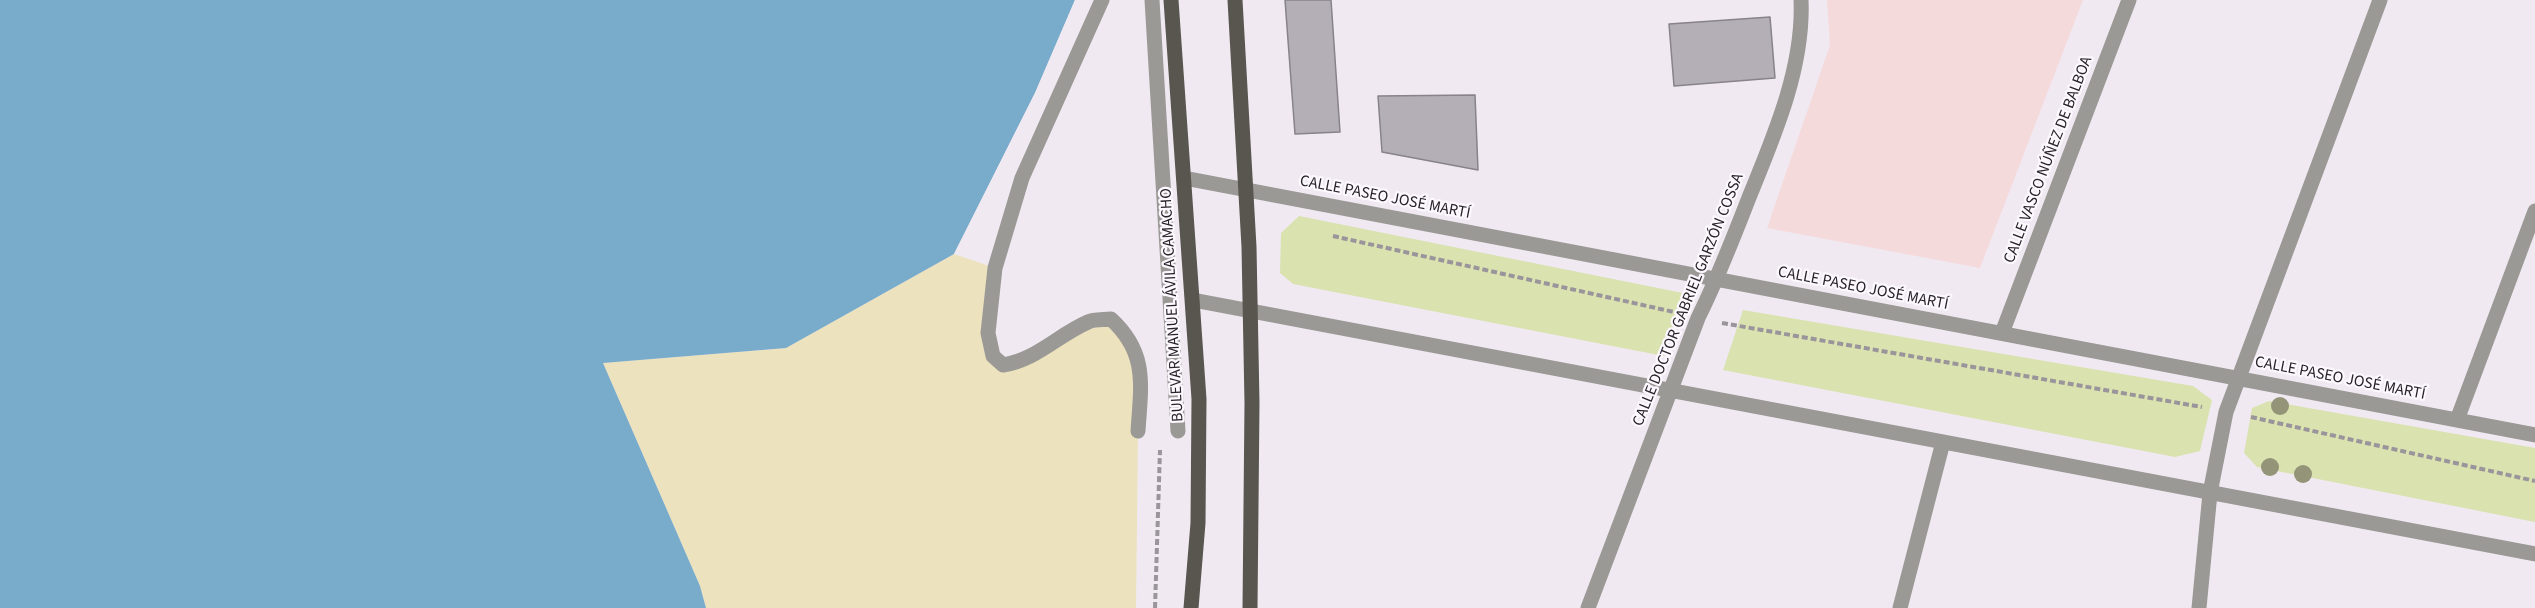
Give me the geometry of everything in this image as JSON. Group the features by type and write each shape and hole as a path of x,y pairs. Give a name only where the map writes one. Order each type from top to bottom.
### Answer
{"main road":[{"name":"BULEVAR MANUEL ÁVILA CAMACHO","path":"1171,0 1193,300 1199,433 1198,523 1191,608"},
{"path":"1235,0 1246,190 1252,404 1250,608"}],"street":[{"path":"1102,0 1022,178 995,268 988,333 993,356 1004,365 1018,363 1037,354 1090,321 1111,319 1125,332 1135,348 1141,383 1138,431"},
{"path":"1152,0 1178,431"},
{"name":"CALLE DOCTOR GABRIEL GARZÓN COSSA","path":"1588,608 1698,318 1717,279 1768,152 1797,57 1801,0"},
{"name":"CALLE VASCO NÚÑEZ DE BALBOA","path":"2002,333 2129,0"},
{"path":"2199,608 2210,493 2226,412 2380,0"},
{"name":"CALLE PASEO JOSÉ MARTÍ","path":"1184,178 2535,435"},
{"path":"2457,420 2535,210"},
{"path":"1193,300 2535,554"},
{"path":"1900,608 1942,442"}],"path":[{"path":"1322,233 1698,318 2226,412 2535,481"}],"shaded area":[{"path":"1827,0 2083,0 1980,268 1767,228 1830,45"}],"green space":[{"path":"1299,216 1683,293 1664,356 1293,284 1280,273 1281,233"},
{"path":"1743,310 2193,386 2212,400 2200,451 2175,457 1723,370"},
{"path":"2269,401 2535,448 2535,522 2257,467 2244,453 2252,408"}],"sand":[{"path":"954,254 995,268 988,333 1003,365 1111,319 1135,348 1138,431 1136,608 706,608 700,586 603,363 786,348"}],"water":[{"path":"0,0 1075,0 1035,93 954,254 786,348 603,363 700,586 706,608 0,608"}],"pier":[{"path":"1075,0 1078,0 1037,94 957,255 954,254 1035,93"}],"building":[{"path":"1285,0 1331,0 1340,132 1295,134"},
{"path":"1770,17 1775,78 1674,86 1669,24"},
{"path":"1475,95 1478,170 1382,152 1378,96"}]}
